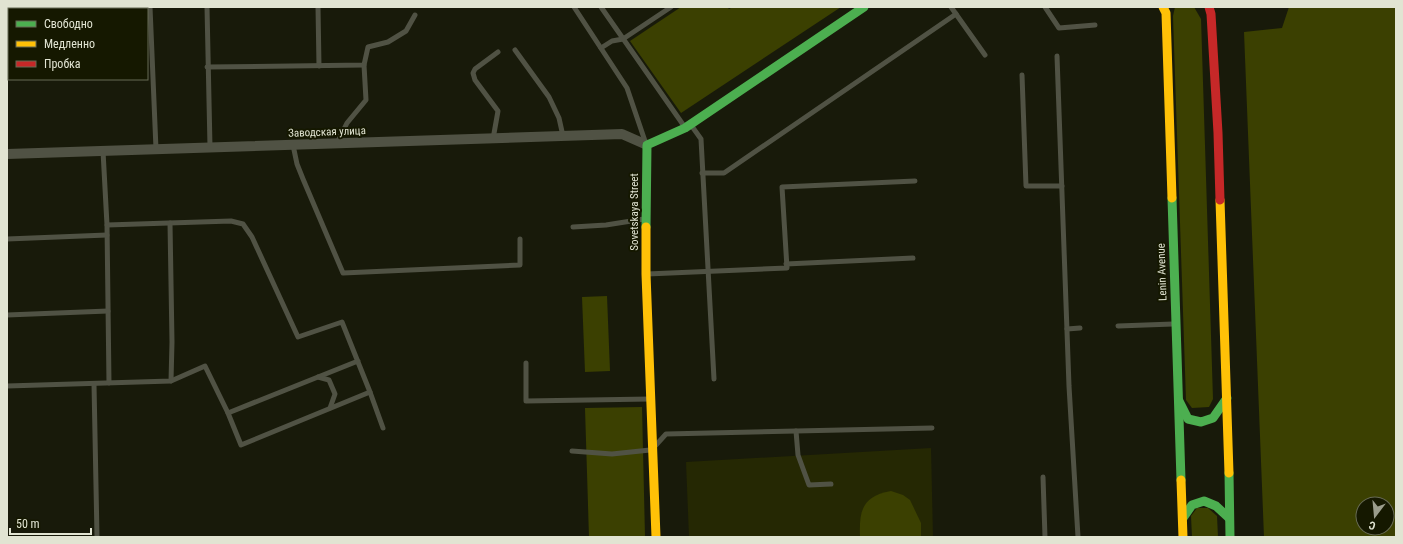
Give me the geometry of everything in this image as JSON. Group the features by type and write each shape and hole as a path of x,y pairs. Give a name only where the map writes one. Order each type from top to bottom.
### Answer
{"main road":[{"path":"646,145 676,133 688,126 864,7"},
{"path":"1204,7 1210,10 1218,140 1227,398 1230,537"},
{"name":"Lenin Avenue","path":"1166,9 1183,537"},
{"name":"Sovetskaya Street","path":"646,145 646,274 656,537"},
{"path":"1178,399 1188,419 1201,422 1213,418 1227,398"},
{"path":"1183,518 1192,505 1204,501 1216,506 1229,518"}],"street":[{"name":"Заводская улица","path":"7,154 622,134 646,145"}],"lane":[{"path":"150,7 150,70 156,149"},
{"path":"207,7 207,67 210,147"},
{"path":"318,7 319,66"},
{"path":"574,7 627,88 646,145"},
{"path":"601,7 688,126 701,139 714,379"},
{"path":"601,48 612,41 623,39 670,7"},
{"path":"951,7 985,55"},
{"path":"1045,7 1059,28 1095,24"},
{"path":"702,173 724,173 956,14"},
{"path":"336,143 347,123 366,100 364,66 368,48 388,42 406,31 415,15"},
{"path":"515,50 549,97 559,118 564,136"},
{"path":"493,139 498,111 475,80 473,73 475,69 498,52"},
{"path":"1058,56 1067,329 1078,537"},
{"path":"207,67 364,66"},
{"path":"1022,75 1026,186 1062,186"},
{"path":"293,145 297,164 343,273 520,265 520,239"},
{"path":"103,151 107,225 109,383"},
{"path":"646,274 787,268 782,187 915,181"},
{"path":"573,227 606,225 645,218"},
{"path":"107,225 231,221 243,224 252,237 298,337 342,322 383,428"},
{"path":"170,223 172,342 171,381"},
{"path":"7,239 107,235"},
{"path":"786,264 913,258"},
{"path":"7,315 108,311"},
{"path":"1118,326 1176,324"},
{"path":"1067,329 1080,328"},
{"path":"228,414 318,376 358,361"},
{"path":"526,363 526,401 651,399"},
{"path":"7,386 171,381 205,366 228,414 240,444 370,392"},
{"path":"318,376 330,380 335,394 330,408"},
{"path":"94,384 97,537"},
{"path":"572,451 612,454 652,450 666,434 932,428"},
{"path":"796,431 798,455 809,485 831,484"},
{"path":"1044,477 1045,537"}],"shaded area":[{"path":"681,7 727,7 729,9 733,7 841,7 681,113 630,41"},
{"path":"1175,7 1194,7 1201,19 1213,399 1209,407 1192,408 1186,400 1173,16"},
{"path":"1289,7 1396,7 1396,537 1264,537 1244,32 1282,28"},
{"path":"607,296 610,371 585,372 582,297"},
{"path":"642,407 645,537 589,537 585,408"},
{"path":"931,448 933,537 689,537 686,462"},
{"path":"891,491 903,495 910,500 921,523 921,537 860,537 860,520 864,506 868,501 881,493"},
{"path":"1197,508 1208,508 1217,516 1218,537 1192,537 1191,516"}],"traffic: fast":[{"path":"646,227 647,145 685,128 864,7"},
{"path":"1172,198 1181,480"},
{"path":"1179,401 1188,419 1201,422 1213,418 1227,398"},
{"path":"1229,473 1230,537"},
{"path":"1183,518 1192,505 1204,501 1216,506 1229,518"}],"traffic: slow":[{"path":"1163,7 1166,13 1172,198"},
{"path":"1220,200 1229,473"},
{"path":"646,227 646,274 656,537"},
{"path":"1181,480 1183,537"}],"traffic: jam":[{"path":"1209,7 1211,14 1218,133 1220,200"}]}
